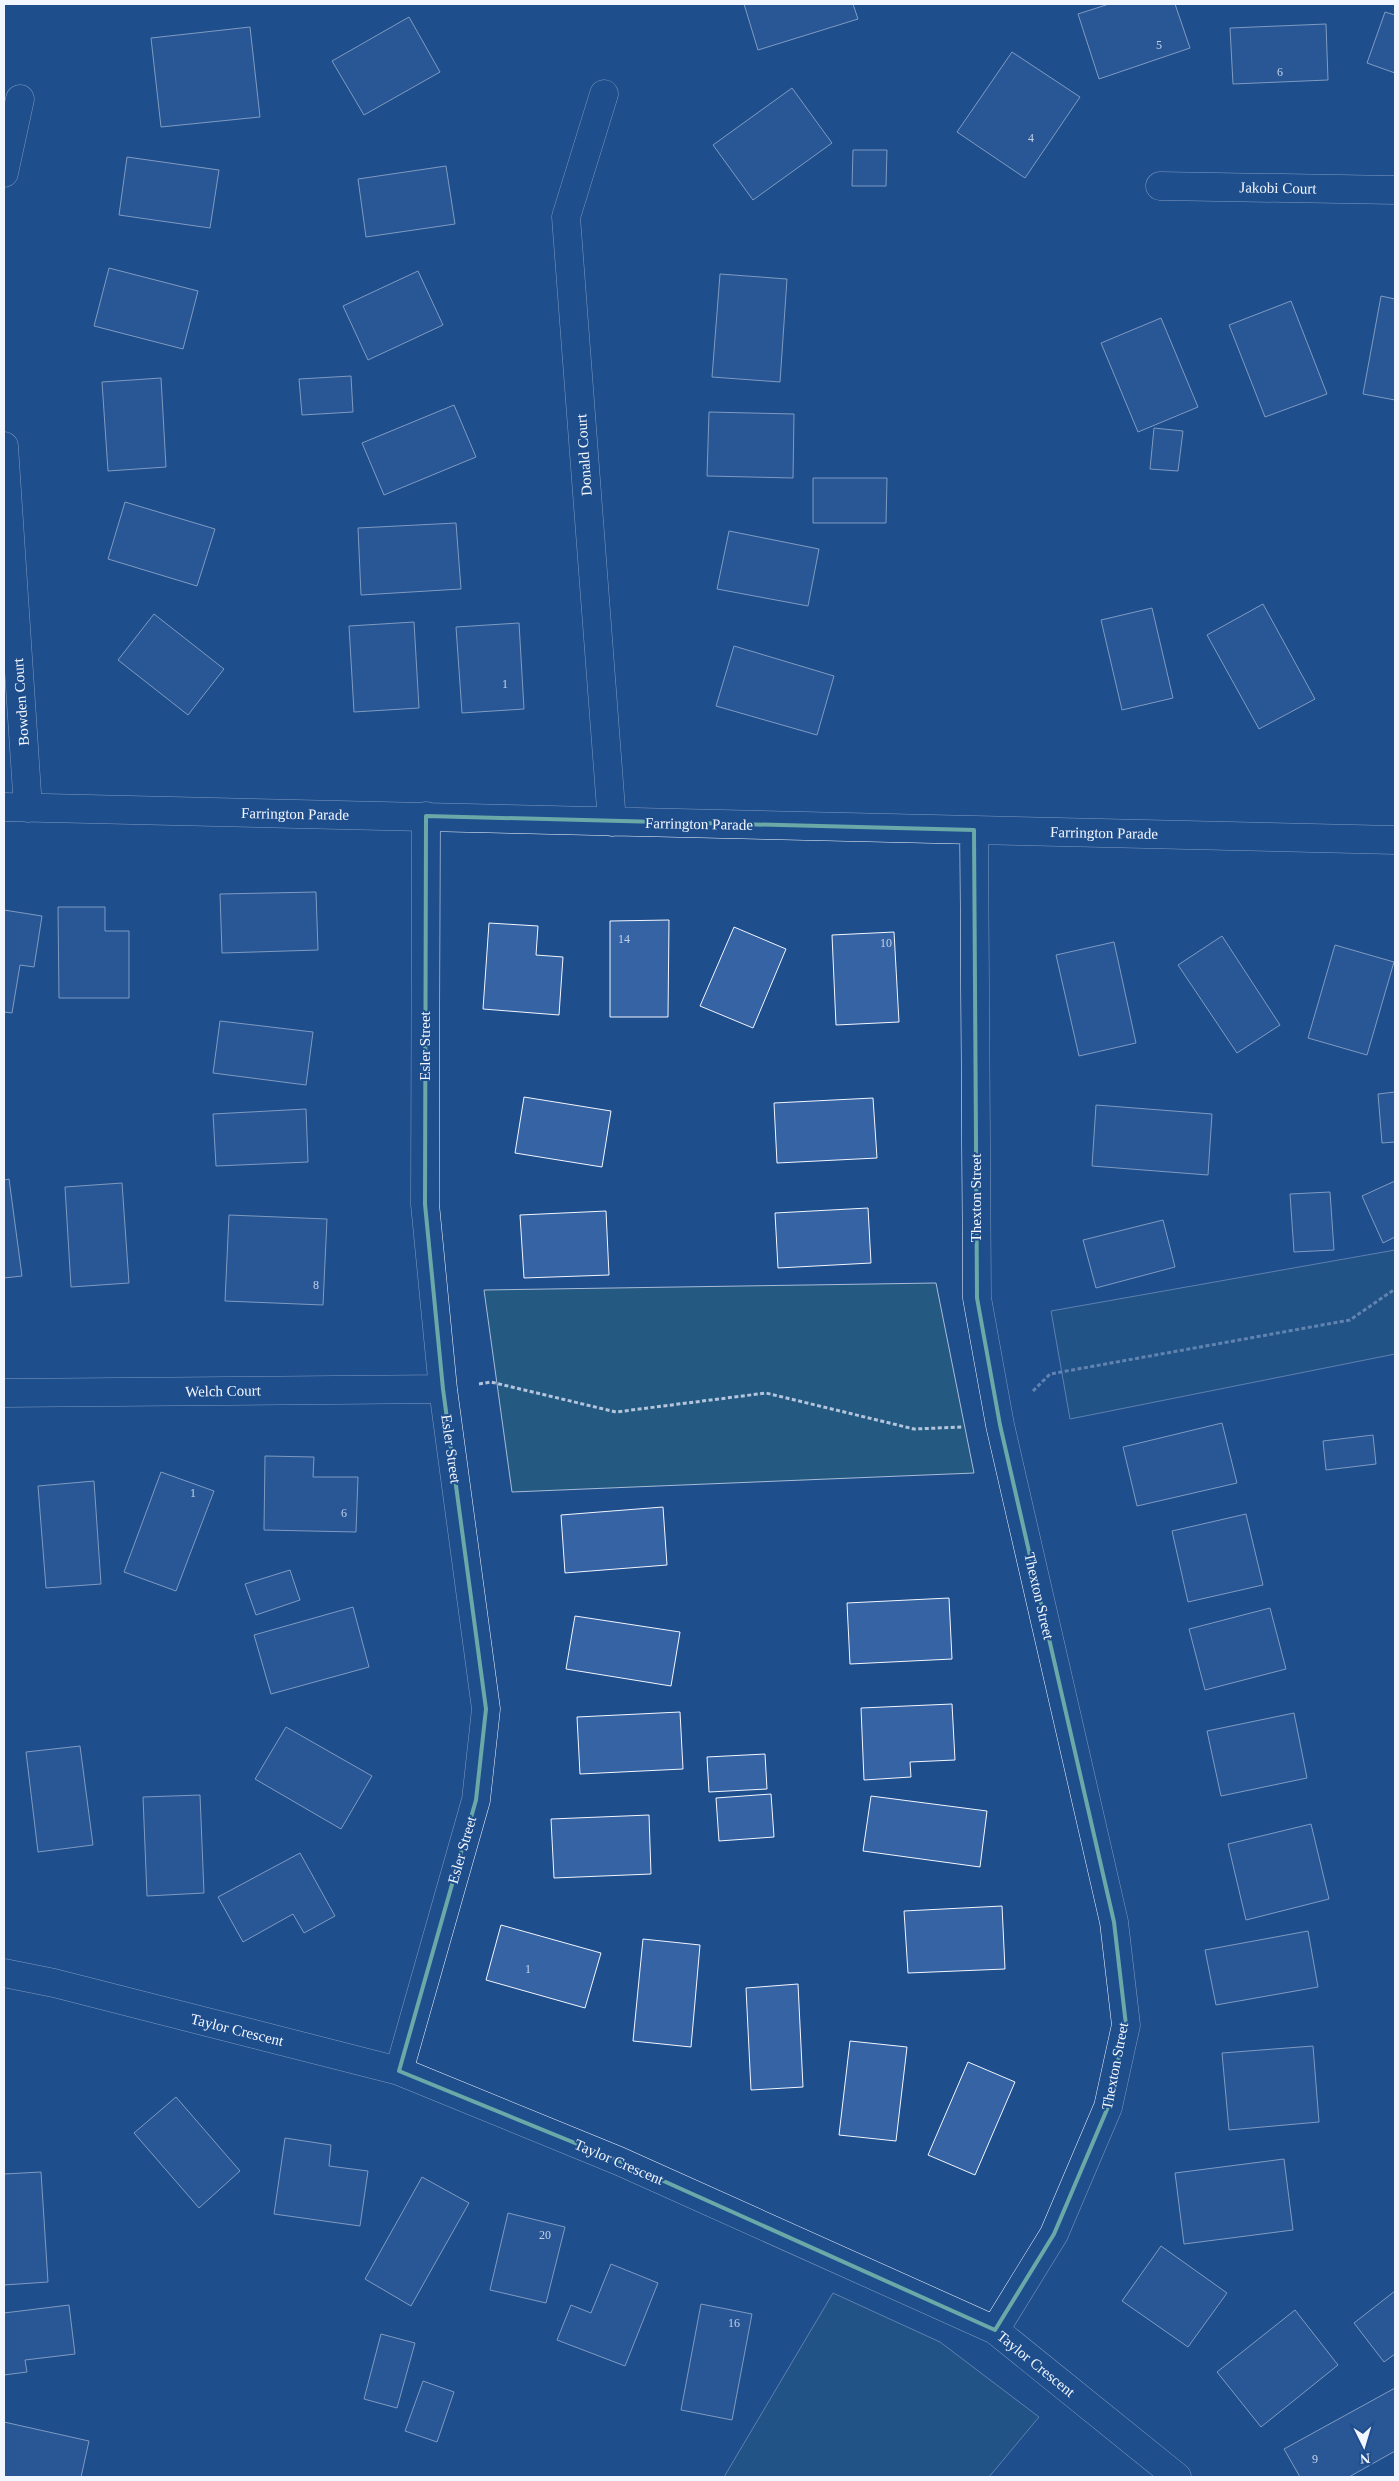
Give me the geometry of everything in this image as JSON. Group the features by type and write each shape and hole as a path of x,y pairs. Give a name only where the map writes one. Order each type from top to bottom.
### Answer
{"street":[{"name":"Donald Court","path":"604,94 566,217 612,822"},
{"path":"4,173 20,99"},
{"name":"Jakobi Court","path":"1160,186 1395,190"},
{"name":"Bowden Court","path":"4,446 16,807"},
{"name":"Farrington Parade","path":"16,807 1395,840"},
{"name":"Esler Street","path":"399,2071 476,1800 486,1709 443,1389 425,1204 426,816"},
{"name":"Thexton Street","path":"974,830 977,1298 1000,1425 1114,1922 1126,2025 1108,2108 1054,2234 995,2330"},
{"name":"Welch Court","path":"4,1393 443,1389"},
{"name":"Taylor Crescent","path":"4,1973 54,1983 399,2071 620,2161 995,2330 1177,2477"}],"path":[{"path":"443,1389 491,1382 616,1412 766,1393 914,1429 1000,1425 1050,1374 1350,1320 1395,1288"}],"highlighted area":[{"path":"426,816 974,830 977,1298 1000,1425 1114,1922 1126,2025 1108,2107 1054,2234 995,2330 619,2161 399,2071 476,1800 486,1709 443,1389 425,1204"}],"shaded area":[{"path":"1395,1250 1395,1354 1070,1419 1051,1311"},
{"path":"936,1283 974,1473 512,1492 484,1290"},
{"path":"833,2293 940,2342 1039,2417 989,2477 724,2477"}],"building":[{"path":"744,4 853,4 858,19 758,50"},
{"path":"1109,4 1175,4 1190,48 1099,79 1078,14"},
{"path":"1385,12 1395,15 1395,73 1367,63"},
{"path":"409,17 440,72 364,115 332,61"},
{"path":"1326,24 1328,80 1233,84 1230,28"},
{"path":"250,27 260,117 161,127 151,38"},
{"path":"1012,52 1080,97 1025,178 957,132"},
{"path":"792,88 832,143 753,200 713,145"},
{"path":"853,150 887,150 886,186 852,186"},
{"path":"127,157 219,170 210,228 119,215"},
{"path":"446,166 455,224 366,237 358,179"},
{"path":"109,268 198,291 183,349 94,326"},
{"path":"418,271 443,325 368,360 343,306"},
{"path":"720,274 787,279 780,382 712,377"},
{"path":"1381,296 1395,299 1395,400 1363,394"},
{"path":"1291,301 1327,394 1265,417 1229,325"},
{"path":"1161,318 1198,407 1138,432 1101,343"},
{"path":"351,376 353,412 302,415 299,379"},
{"path":"161,378 166,467 108,471 102,382"},
{"path":"454,405 476,457 384,495 362,443"},
{"path":"709,412 794,414 793,478 707,476"},
{"path":"1154,428 1183,431 1178,471 1150,469"},
{"path":"813,478 887,478 886,523 813,523"},
{"path":"125,502 215,529 197,586 108,559"},
{"path":"456,523 461,589 361,595 358,528"},
{"path":"729,531 819,549 808,606 717,589"},
{"path":"1263,604 1315,699 1259,729 1207,635"},
{"path":"1152,608 1173,698 1122,710 1101,620"},
{"path":"154,614 224,669 188,715 118,660"},
{"path":"414,622 419,708 354,712 349,626"},
{"path":"519,623 524,709 462,713 456,627"},
{"path":"734,646 834,676 817,735 716,706"},
{"path":"316,892 318,950 222,953 220,894"},
{"path":"58,907 105,907 105,931 129,931 129,998 59,998"},
{"path":"4,910 42,916 34,967 20,965 12,1013 4,1012"},
{"path":"669,920 668,1017 610,1017 610,921"},
{"path":"489,923 538,926 536,955 563,957 559,1015 483,1009"},
{"path":"734,927 786,949 753,1028 700,1006"},
{"path":"894,932 899,1022 836,1025 832,935"},
{"path":"1222,936 1280,1025 1237,1053 1178,965"},
{"path":"1114,942 1136,1043 1079,1056 1056,955"},
{"path":"1335,945 1394,962 1367,1055 1308,1038"},
{"path":"220,1021 313,1032 306,1085 213,1073"},
{"path":"1395,1092 1395,1142 1382,1143 1378,1094"},
{"path":"524,1097 611,1111 602,1167 515,1153"},
{"path":"873,1098 877,1158 777,1163 774,1103"},
{"path":"1096,1105 1212,1114 1208,1175 1092,1166"},
{"path":"306,1109 308,1162 216,1166 213,1114"},
{"path":"9,1179 22,1276 4,1278 4,1180"},
{"path":"1395,1181 1395,1237 1383,1243 1362,1196"},
{"path":"122,1183 129,1283 71,1287 65,1187"},
{"path":"1330,1192 1334,1250 1294,1252 1290,1194"},
{"path":"868,1208 871,1263 778,1268 775,1213"},
{"path":"606,1211 609,1275 524,1278 520,1215"},
{"path":"229,1215 327,1219 323,1305 225,1301"},
{"path":"1163,1220 1175,1267 1096,1288 1083,1240"},
{"path":"1222,1423 1237,1483 1137,1506 1123,1447"},
{"path":"1373,1435 1376,1464 1326,1470 1323,1441"},
{"path":"265,1456 314,1457 313,1477 358,1477 356,1532 264,1530"},
{"path":"161,1472 214,1491 176,1591 124,1572"},
{"path":"94,1481 101,1584 46,1588 38,1486"},
{"path":"663,1507 667,1565 565,1573 561,1515"},
{"path":"1246,1514 1263,1585 1188,1602 1172,1531"},
{"path":"290,1570 300,1600 256,1615 245,1584"},
{"path":"949,1598 952,1659 850,1664 847,1603"},
{"path":"353,1607 369,1667 271,1694 254,1635"},
{"path":"1270,1608 1286,1669 1205,1690 1189,1629"},
{"path":"575,1616 680,1632 671,1686 566,1669"},
{"path":"952,1704 955,1760 910,1762 911,1777 864,1780 861,1708"},
{"path":"680,1712 683,1769 580,1774 577,1717"},
{"path":"1294,1713 1307,1778 1221,1796 1207,1731"},
{"path":"286,1727 372,1776 341,1829 255,1779"},
{"path":"80,1746 93,1845 38,1852 26,1752"},
{"path":"765,1754 767,1789 709,1792 707,1757"},
{"path":"771,1794 774,1837 719,1841 716,1798"},
{"path":"200,1795 204,1893 147,1896 143,1797"},
{"path":"871,1796 987,1811 980,1867 863,1851"},
{"path":"649,1815 651,1874 554,1878 551,1819"},
{"path":"1311,1824 1329,1899 1246,1920 1228,1844"},
{"path":"300,1853 335,1916 304,1933 293,1914 243,1942 218,1897"},
{"path":"1002,1906 1005,1969 908,1973 904,1911"},
{"path":"501,1925 601,1953 585,2008 486,1980"},
{"path":"1308,1931 1318,1987 1216,2005 1205,1950"},
{"path":"643,1939 700,1945 691,2047 633,2041"},
{"path":"798,1984 803,2087 751,2090 746,1988"},
{"path":"850,2041 907,2047 896,2141 839,2135"},
{"path":"1313,2046 1319,2122 1229,2130 1222,2053"},
{"path":"968,2062 1015,2082 975,2175 928,2155"},
{"path":"176,2097 240,2171 199,2208 134,2133"},
{"path":"285,2138 331,2145 329,2166 368,2171 360,2226 274,2214"},
{"path":"1284,2159 1293,2230 1184,2244 1175,2173"},
{"path":"41,2172 48,2282 4,2285 4,2174"},
{"path":"422,2177 469,2203 411,2306 365,2279"},
{"path":"508,2213 565,2227 546,2303 490,2290"},
{"path":"1161,2246 1227,2293 1188,2347 1122,2301"},
{"path":"611,2264 658,2283 625,2366 557,2340 571,2305 591,2313"},
{"path":"1395,2291 1395,2354 1384,2362 1354,2323"},
{"path":"701,2304 752,2314 732,2420 681,2410"},
{"path":"69,2305 75,2354 25,2360 27,2372 4,2375 4,2313"},
{"path":"1295,2310 1338,2365 1261,2427 1217,2372"},
{"path":"381,2334 415,2343 397,2408 364,2399"},
{"path":"423,2381 454,2392 437,2442 405,2431"},
{"path":"1395,2388 1395,2451 1349,2477 1300,2477 1284,2449"},
{"path":"4,2422 89,2441 81,2477 4,2477"}]}
